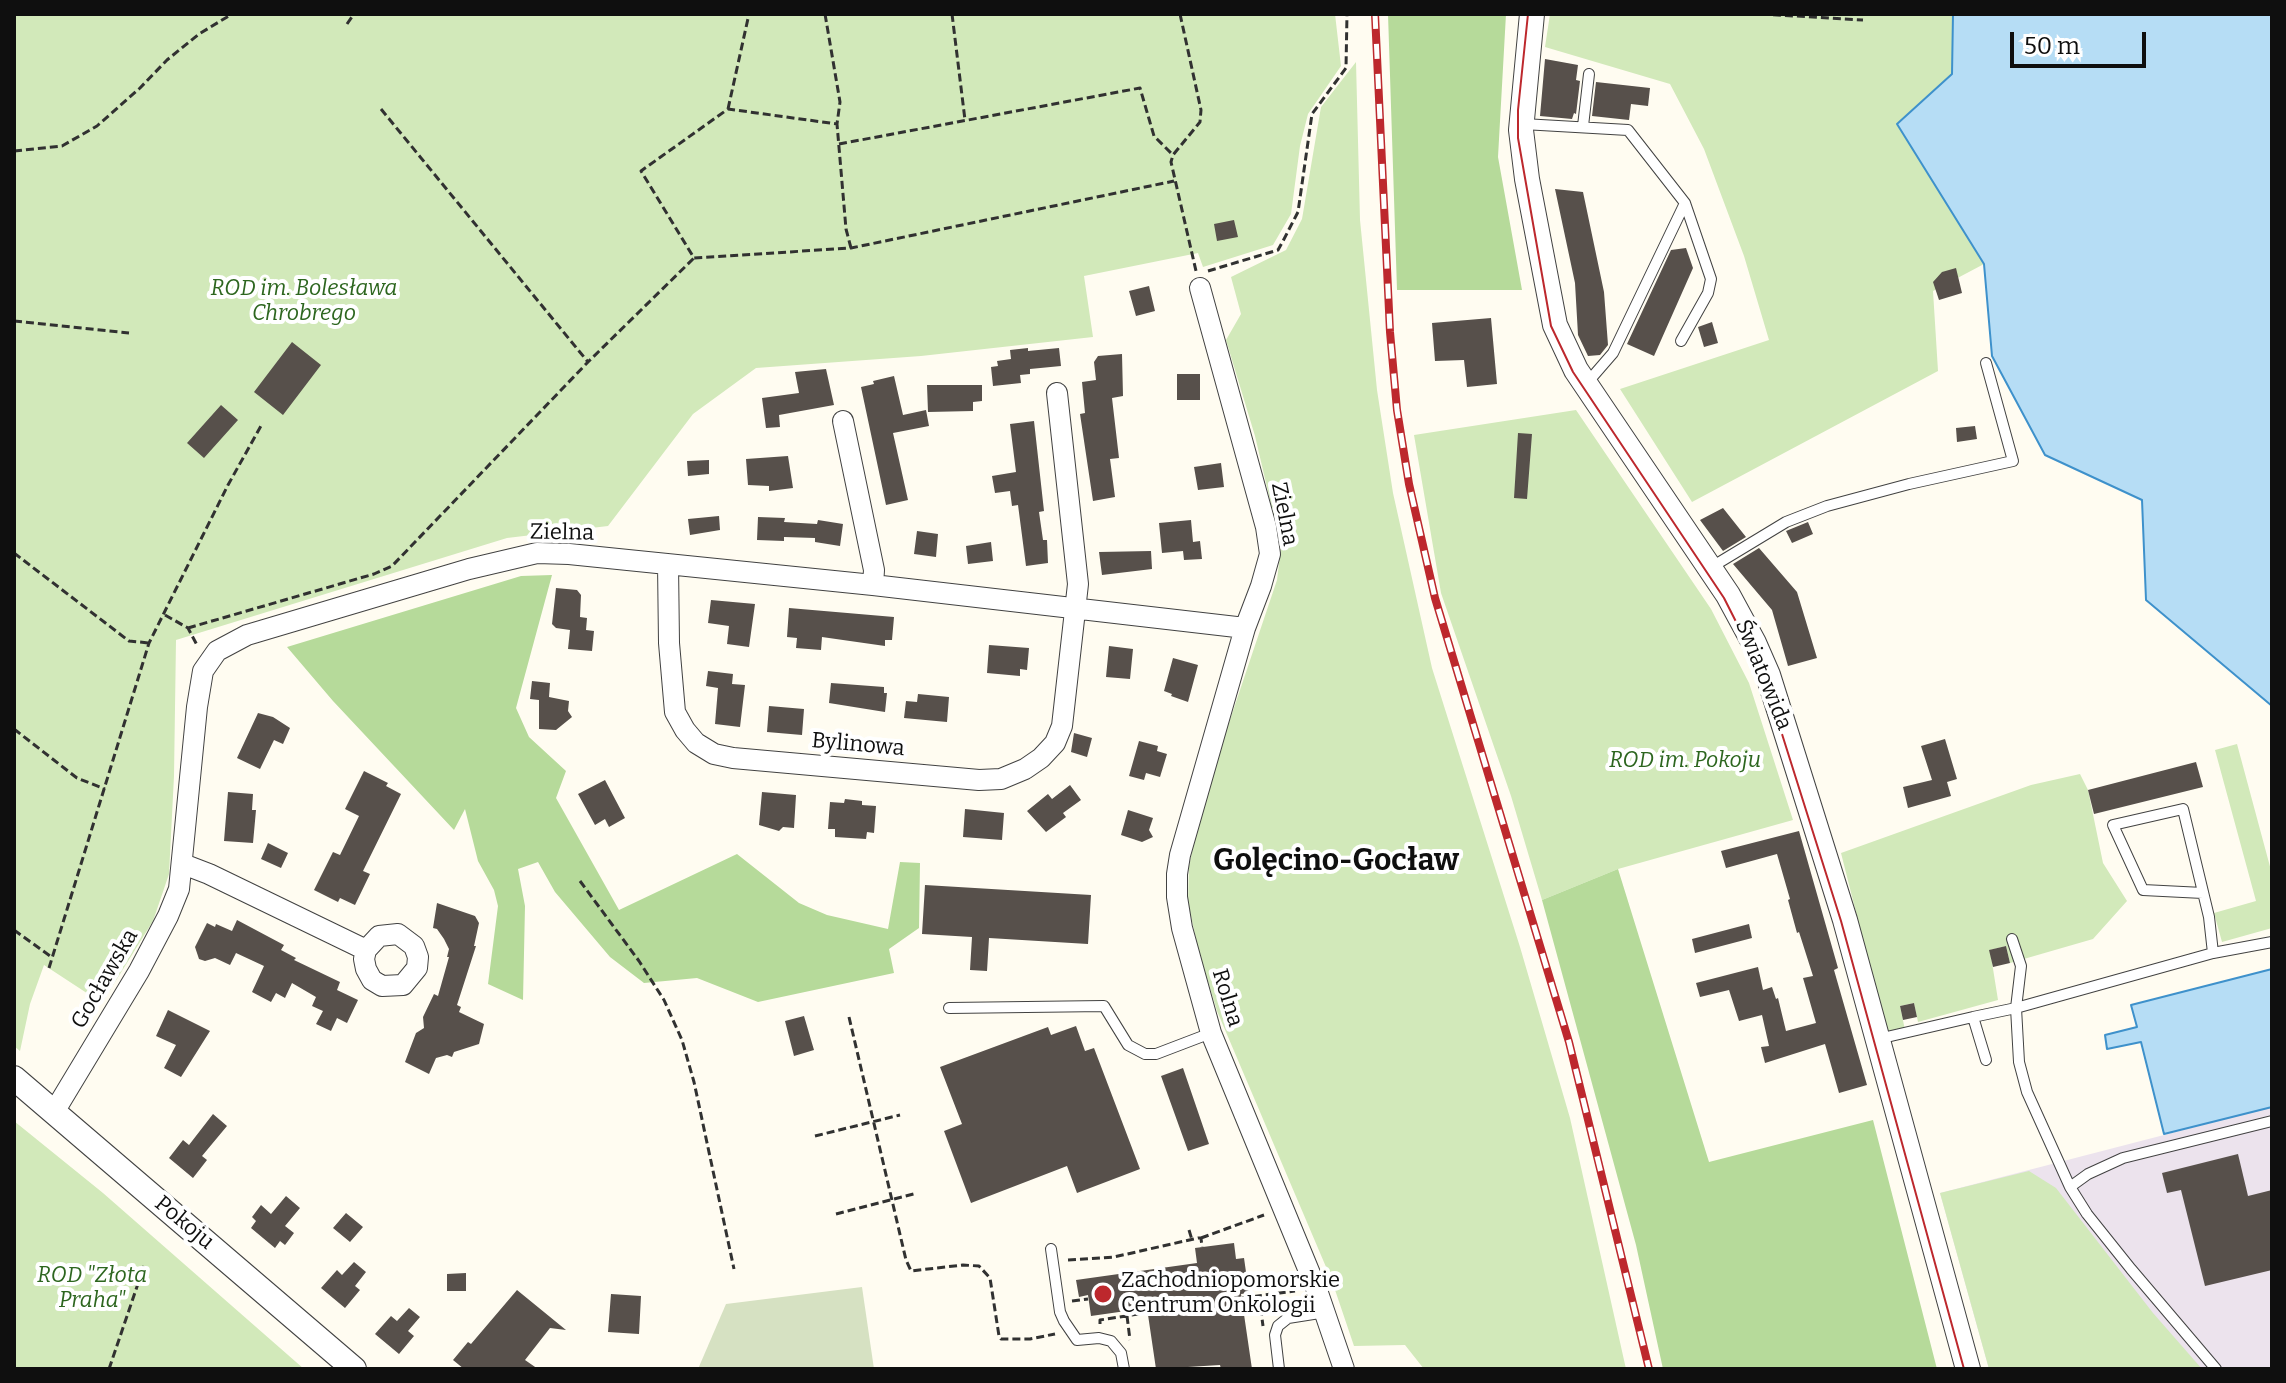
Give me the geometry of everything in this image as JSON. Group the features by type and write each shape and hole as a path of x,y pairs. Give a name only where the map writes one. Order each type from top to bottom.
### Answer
{"street":[{"name":"Światowida","path":"1532,14 1521,123 1527,179 1553,319 1566,351 1586,385 1710,568 1747,630 1775,694 1840,905 1968,1369"},
{"name":"Zielna","path":"217,651 247,635 509,558 537,553 873,585 1245,628 1270,554 1266,527 1199,282"},
{"path":"1057,393 1078,584 1074,607"},
{"path":"843,421 874,570 873,585"},
{"name":"Bylinowa","path":"668,564 669,643 675,712 696,743 714,754 733,758 979,780 1001,779 1025,769 1055,743 1062,726 1074,607"},
{"name":"Rolna","path":"1245,628 1177,874 1182,928 1211,1033 1326,1312 1344,1369"},
{"name":"Gocławska","path":"54,1112 139,971 179,889 197,707 203,671 217,651"},
{"path":"183,864 366,950"},
{"name":"Pokoju","path":"14,1078 354,1369"}],"lane":[{"path":"1583,126 1589,74"},
{"path":"1521,123 1628,130 1685,203 1711,279 1708,293 1681,341"},
{"path":"1586,385 1613,353 1685,203"},
{"path":"1710,568 1786,522 1827,506 2013,461 1986,363"},
{"path":"2203,893 2143,890 2113,825 2183,809 2209,917 2213,953"},
{"path":"2012,939 2021,966 2016,1008 2019,1062 2027,1092 2070,1187 2087,1214 2131,1269 2216,1369"},
{"path":"1878,1039 2016,1008 2213,953 2272,942"},
{"path":"949,1008 1104,1006 1128,1045 1145,1054 1156,1054 1211,1033"},
{"path":"1973,1017 1986,1060"},
{"path":"2070,1187 2088,1174 2123,1158 2272,1121"},
{"path":"1051,1249 1060,1312 1074,1324 1077,1340 1099,1338 1111,1341 1121,1353 1124,1369"},
{"path":"1279,1369 1275,1335 1278,1326 1288,1318 1326,1312"}],"path":[{"path":"14,151 62,146 97,126 167,60 199,34 232,14"},
{"path":"347,24 354,14"},
{"path":"694,258 641,171 728,109 749,14"},
{"path":"825,14 840,102 837,124 846,229 851,248"},
{"path":"952,14 965,120"},
{"path":"1180,14 1201,110 1196,131 1173,155 1171,162 1191,254"},
{"path":"1199,282 1278,250 1298,212 1312,114 1346,68 1347,14"},
{"path":"1761,14 1863,20"},
{"path":"839,144 1140,88 1154,136 1173,155"},
{"path":"381,109 588,362"},
{"path":"728,109 837,124"},
{"path":"165,615 188,628 374,574 392,566 588,362 694,258 851,248 1174,181"},
{"path":"14,321 129,333"},
{"path":"49,968 149,643 262,424"},
{"path":"14,553 129,641 149,643"},
{"path":"188,628 190,636"},
{"path":"14,729 77,778 105,789"},
{"path":"580,881 648,974 682,1040 694,1082 734,1269"},
{"path":"14,930 53,958"},
{"path":"849,1017 911,1271 916,1273 971,1265 986,1272 990,1278 1001,1339 1030,1339 1063,1332 1074,1324 1100,1326 1100,1320 1203,1304"},
{"path":"815,1136 900,1115"},
{"path":"836,1214 917,1193"},
{"path":"1064,1266 1072,1258 1114,1257 1201,1238 1259,1215 1272,1216"},
{"path":"1189,1230 1192,1240"},
{"path":"1201,1238 1202,1247"},
{"path":"109,1369 144,1266"},
{"path":"1242,1298 1306,1289"},
{"path":"1074,1324 1068,1301 1088,1299"},
{"path":"1166,1310 1167,1317"}],"shaded area":[{"path":"2272,1107 2272,1369 1989,1369 1940,1193"}],"green space":[{"name":"ROD im. Bolesława Chrobrego","path":"14,14 1335,14 1341,66 1308,114 1300,146 1291,214 1273,245 1203,267 1198,253 1084,276 1093,337 921,356 756,368 693,414 608,526 507,538 176,640 169,874 153,921 102,1003 44,965 30,1004 20,1051 14,1046"},
{"path":"1388,14 1506,14 1498,157 1522,290 1397,290"},
{"path":"1550,14 1953,14 1952,74 1897,124 1984,264 1933,291 1938,371 1692,502 1620,389 1769,340 1744,256 1704,149 1670,84 1545,47"},
{"path":"1356,62 1360,220 1377,390 1393,493 1432,668 1570,1118 1626,1369 1424,1369 1405,1345 1354,1346 1332,1281 1217,1011 1188,903 1189,866 1204,797 1277,580 1281,547 1255,436 1226,340 1241,314 1231,277 1286,250 1302,219 1321,107"},
{"name":"ROD im. Pokoju","path":"1576,410 1711,609 1749,683 1793,820 1618,869 1542,900 1511,796 1441,593 1414,435"},
{"path":"552,575 516,708 529,737 566,771 556,798 619,910 737,854 799,903 827,915 888,929 900,862 920,863 919,928 889,949 894,973 758,1002 697,978 644,983 610,957 555,892 538,862 518,869 525,906 523,1000 488,984 498,906 494,890 478,861 465,809 454,830 333,701 287,647 521,576"},
{"path":"2237,744 2272,874 2272,928 2222,942 2214,913 2256,901 2215,750"},
{"path":"2080,774 2088,790 2103,863 2127,901 2093,939 2010,963 2006,946 1990,950 1998,1000 1918,1022 1914,1003 1900,1006 1905,1030 1887,1035 1841,853 2031,785"},
{"path":"1618,869 1709,1162 1873,1120 1937,1369 1663,1369 1636,1245 1542,900"},
{"name":"ROD \"Złota Praha\"","path":"14,1121 103,1193 304,1369 14,1369"},
{"path":"2029,1171 2056,1188 2153,1313 2202,1369 1989,1369 1940,1193"},
{"path":"862,1287 874,1369 698,1369 726,1304"}],"water":[{"path":"1953,14 2272,14 2272,706 2146,600 2142,500 2045,455 1992,356 1984,264 1897,124 1952,74"},
{"path":"2272,969 2272,1107 2164,1134 2141,1042 2107,1049 2105,1035 2137,1027 2131,1005"}],"building":[{"path":"1545,59 1578,65 1576,80 1580,81 1576,114 1572,119 1540,116"},
{"path":"1596,82 1650,88 1648,106 1631,104 1629,120 1592,116"},
{"path":"1555,189 1583,192 1604,292 1608,345 1600,355 1588,356 1578,335 1575,283"},
{"path":"1234,220 1238,237 1217,241 1214,224"},
{"path":"1686,248 1693,268 1654,356 1627,344 1671,250"},
{"path":"1956,268 1962,293 1939,300 1933,282 1942,272"},
{"path":"1149,286 1155,311 1136,316 1129,291"},
{"path":"1491,318 1497,384 1467,387 1464,360 1435,361 1432,323"},
{"path":"1712,322 1718,343 1704,347 1698,327"},
{"path":"292,342 321,365 283,415 254,392"},
{"path":"1028,348 1028,351 1059,348 1061,366 1030,369 1030,374 1020,375 1021,383 993,386 991,367 998,366 997,361 1011,359 1010,350"},
{"path":"1122,354 1123,396 1112,398 1119,458 1110,459 1115,497 1093,501 1080,414 1085,413 1082,382 1096,380 1094,362 1098,356"},
{"path":"826,369 834,405 779,415 780,427 766,428 762,398 799,393 795,372"},
{"path":"1177,374 1200,374 1200,400 1177,400"},
{"path":"894,376 903,415 926,410 929,426 893,433 908,500 886,505 861,387"},
{"path":"927,385 982,385 982,401 973,402 973,411 928,412"},
{"path":"221,405 238,420 204,458 187,443"},
{"path":"1034,421 1044,511 1039,512 1043,540 1047,540 1048,563 1026,566 1018,505 1012,506 1010,491 995,493 992,476 1016,472 1010,424"},
{"path":"1975,426 1977,439 1957,442 1956,428"},
{"path":"1518,433 1532,434 1527,499 1514,498"},
{"path":"788,456 793,488 769,491 769,486 748,485 746,459"},
{"path":"709,460 709,474 688,476 687,461"},
{"path":"1221,463 1224,487 1198,490 1194,467"},
{"path":"1723,508 1746,537 1723,551 1700,520"},
{"path":"719,516 720,530 690,535 688,519"},
{"path":"758,517 785,518 784,522 817,524 818,520 843,524 840,546 815,542 815,538 757,540"},
{"path":"1191,520 1193,542 1200,541 1202,559 1184,560 1183,551 1162,553 1159,523"},
{"path":"1808,522 1813,534 1792,543 1786,531"},
{"path":"917,531 938,534 936,557 914,554"},
{"path":"991,542 993,561 968,564 966,546"},
{"path":"1759,548 1797,592 1817,658 1788,666 1772,610 1733,564"},
{"path":"1151,551 1152,569 1102,575 1099,552"},
{"path":"556,588 577,590 581,595 580,617 587,618 586,630 594,631 592,651 568,649 570,630 556,628 552,624"},
{"path":"711,600 755,604 749,647 727,644 729,626 708,623"},
{"path":"789,608 894,617 892,640 885,640 885,646 822,637 821,650 796,648 797,638 787,637"},
{"path":"989,645 1029,648 1027,670 1020,669 1020,676 987,673"},
{"path":"1109,646 1133,649 1130,679 1106,677"},
{"path":"1173,658 1198,665 1188,702 1164,691"},
{"path":"708,671 733,674 732,684 745,685 740,727 715,724 718,688 706,686"},
{"path":"532,681 550,683 549,697 569,701 568,711 572,717 556,730 539,729 539,700 530,699"},
{"path":"831,683 884,687 884,693 887,693 885,712 829,703"},
{"path":"918,694 949,697 947,722 904,718 906,701 917,702"},
{"path":"769,706 804,709 802,735 767,732"},
{"path":"258,713 273,717 290,728 283,744 274,740 260,769 237,758"},
{"path":"1074,733 1092,738 1087,757 1071,752"},
{"path":"1945,739 1957,779 1947,782 1951,796 1908,808 1903,787 1932,780 1921,746"},
{"path":"1139,741 1158,746 1157,751 1167,754 1160,777 1146,773 1144,780 1129,776"},
{"path":"2196,762 2203,787 2094,814 2088,790"},
{"path":"364,771 388,783 386,786 401,794 363,871 370,874 355,905 340,898 338,902 314,890 333,852 340,855 359,816 345,809"},
{"path":"605,780 625,818 609,827 605,819 595,825 578,794"},
{"path":"1070,785 1081,800 1063,813 1066,817 1046,832 1027,811 1048,794 1052,799"},
{"path":"228,792 253,794 252,810 256,810 253,843 224,841"},
{"path":"762,792 796,795 794,828 783,827 779,831 759,825"},
{"path":"845,799 876,806 874,833 867,832 866,839 835,837 835,829 828,829 830,802 844,803"},
{"path":"965,809 1004,813 1002,840 963,837"},
{"path":"1128,810 1153,818 1149,830 1153,837 1142,842 1121,835"},
{"path":"1799,831 1867,1085 1839,1093 1825,1044 1765,1063 1761,1047 1769,1046 1762,1015 1739,1021 1729,990 1700,997 1696,983 1758,967 1763,990 1772,987 1778,998 1786,1031 1816,1023 1803,978 1813,976 1797,933 1777,854 1726,868 1721,851"},
{"path":"268,843 288,853 281,868 261,859"},
{"path":"925,885 1091,895 1088,944 989,938 987,971 970,970 972,937 922,934"},
{"path":"437,903 475,916 479,923 476,946 457,1005 461,1007 459,1012 484,1024 479,1044 454,1052 452,1057 436,1058 429,1074 405,1062 416,1033 424,1028 423,1017 434,994 438,996 449,957 444,939 433,928"},
{"path":"237,920 284,945 281,950 296,958 294,960 340,982 337,990 358,1000 347,1023 337,1018 331,1031 316,1024 323,1011 312,1006 316,997 292,983 285,998 276,993 271,1002 252,992 264,966 236,953 230,965 215,958 199,959 195,947 207,923 232,931"},
{"path":"1749,924 1752,938 1695,953 1692,939"},
{"path":"2006,946 2010,963 1993,967 1989,950"},
{"path":"1914,1003 1917,1017 1903,1020 1900,1006"},
{"path":"168,1010 210,1031 181,1077 164,1068 176,1045 156,1036"},
{"path":"804,1016 814,1050 794,1056 785,1021"},
{"path":"1076,1026 1085,1051 1094,1048 1140,1169 1077,1193 1067,1166 971,1203 944,1131 962,1124 940,1067 1048,1027 1051,1035"},
{"path":"1183,1068 1209,1144 1188,1151 1161,1076"},
{"path":"213,1114 227,1126 202,1156 207,1160 193,1178 169,1158 183,1140 189,1145"},
{"path":"2238,1154 2248,1196 2272,1190 2272,1270 2205,1286 2181,1190 2167,1193 2162,1173"},
{"path":"286,1196 300,1208 285,1226 294,1233 285,1245 280,1241 275,1248 251,1228 256,1221 252,1217 261,1205 271,1214"},
{"path":"346,1213 363,1227 350,1242 333,1228"},
{"path":"1234,1243 1236,1259 1244,1258 1249,1293 1241,1294 1252,1369 1221,1369 1220,1365 1156,1369 1147,1308 1091,1316 1088,1295 1079,1297 1076,1280 1197,1263 1195,1248"},
{"path":"354,1262 366,1272 355,1286 360,1290 345,1308 321,1288 337,1270 342,1275"},
{"path":"466,1273 466,1291 447,1291 447,1274"},
{"path":"517,1290 566,1330 550,1328 525,1360 538,1369 464,1369 453,1360 468,1342 471,1344"},
{"path":"611,1294 641,1296 639,1334 608,1332"},
{"path":"409,1308 420,1317 408,1331 414,1336 399,1354 375,1334 391,1316 397,1321"}],"tram line":[{"path":"1528,14 1518,138 1551,326 1573,372 1724,598 1764,677 1841,921 1964,1369"}],"railway":[{"path":"1375,14 1390,332 1397,410 1409,484 1435,598 1569,1042 1649,1369"}],"place":[{"name":"Zachodniopomorskie Centrum Onkologii","path":"1103,1294"}],"district":[{"name":"Golęcino-Gocław","path":"1336,862"}]}
